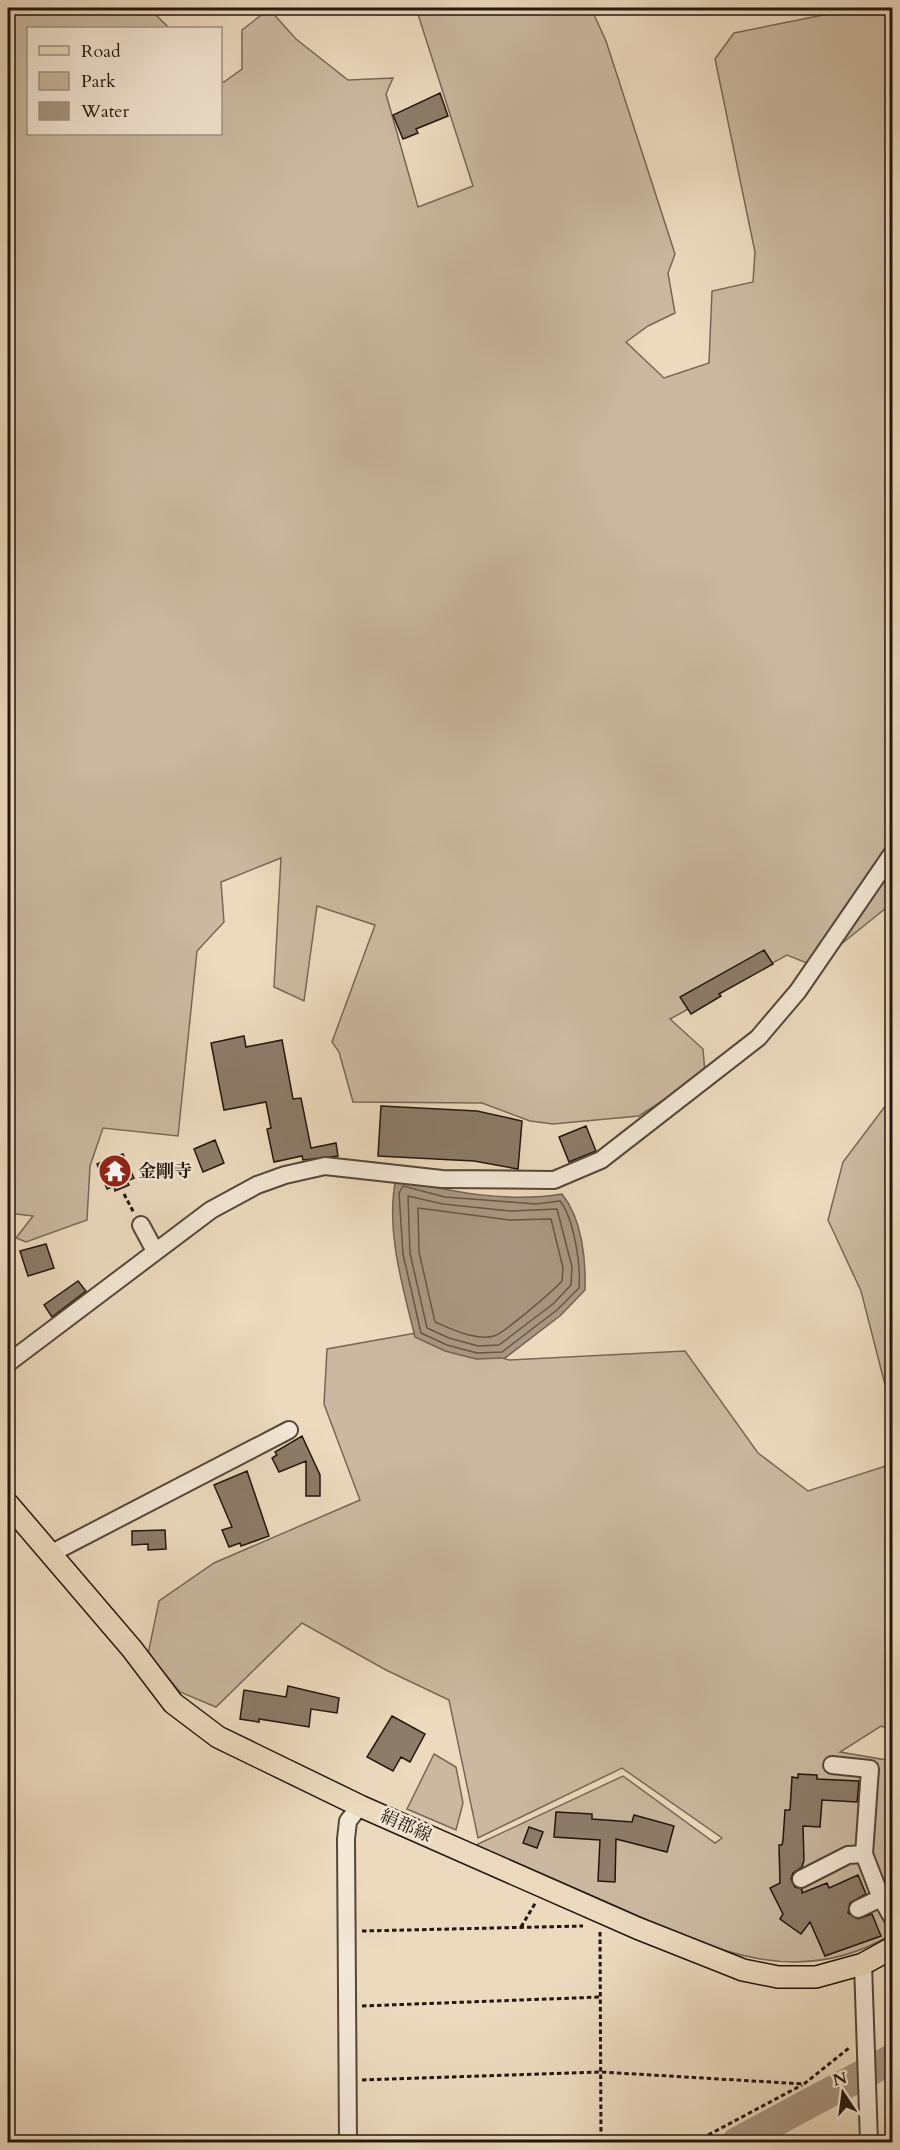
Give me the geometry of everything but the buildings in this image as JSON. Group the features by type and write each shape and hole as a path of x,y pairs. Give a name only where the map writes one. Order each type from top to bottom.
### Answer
{"main road":[{"name":"絹郡線","path":"8,1504 174,1703 194,1721 218,1737 360,1806 600,1912 743,1970 778,1977 816,1977 863,1964 892,1948"}],"street":[{"path":"8,1363 211,1210 257,1185 303,1169 347,1167 442,1179 554,1180 601,1160 758,1038 798,991 892,854"},
{"path":"141,1225 155,1251"},
{"path":"50,1554 289,1430"},
{"path":"832,1765 870,1769 864,1854 881,1898 892,1917"},
{"path":"348,2142 346,1839 348,1821 360,1806"},
{"path":"801,1879 848,1856 864,1854"},
{"path":"858,1910 881,1898"},
{"path":"863,1964 869,2082 869,2142"}],"path":[{"path":"124,1194 141,1225"},
{"path":"521,1928 544,1887"},
{"path":"600,1912 602,2142"},
{"path":"348,1931 583,1926"},
{"path":"348,2006 601,1997"},
{"path":"695,2142 804,2084 867,2040"},
{"path":"348,2080 601,2072 804,2084"}],"green space":[{"path":"8,8 149,8 168,27 27,27 27,135 222,135 222,81 242,69 242,30 269,9 296,39 348,80 393,78 386,94 418,207 473,186 416,8 591,8 606,41 675,254 668,273 675,313 648,326 626,342 664,378 709,363 712,291 753,282 755,252 715,59 734,33 828,14 840,8 892,8 892,899 886,908 814,966 787,955 670,1019 703,1049 705,1073 639,1116 553,1124 530,1121 482,1103 353,1102 339,1052 332,1042 375,925 317,906 304,1001 274,987 281,858 221,882 224,922 197,951 178,1136 103,1128 90,1166 87,1220 26,1242 16,1238 33,1216 8,1213"},
{"path":"892,1097 892,1412 861,1291 828,1220 843,1162"},
{"path":"416,1333 509,1360 685,1351 758,1453 808,1491 892,1464 892,1730 881,1726 840,1752 892,1761 892,1934 856,1952 820,1960 785,1962 750,1957 680,1934 476,1845 623,1776 715,1843 722,1838 622,1768 478,1838 449,1700 386,1670 302,1623 216,1707 180,1692 148,1654 159,1601 214,1563 360,1500 324,1404 327,1349"},
{"path":"434,1754 456,1767 463,1803 456,1830 407,1809"}],"water":[{"path":"396,1178 479,1195 520,1197 562,1194 569,1204 578,1227 585,1265 585,1290 561,1315 505,1358 476,1359 445,1351 415,1337 394,1238 393,1198"}],"waterway":[{"path":"737,2142 892,2059"}],"place":[{"name":"金剛寺","path":"115,1171"}]}
